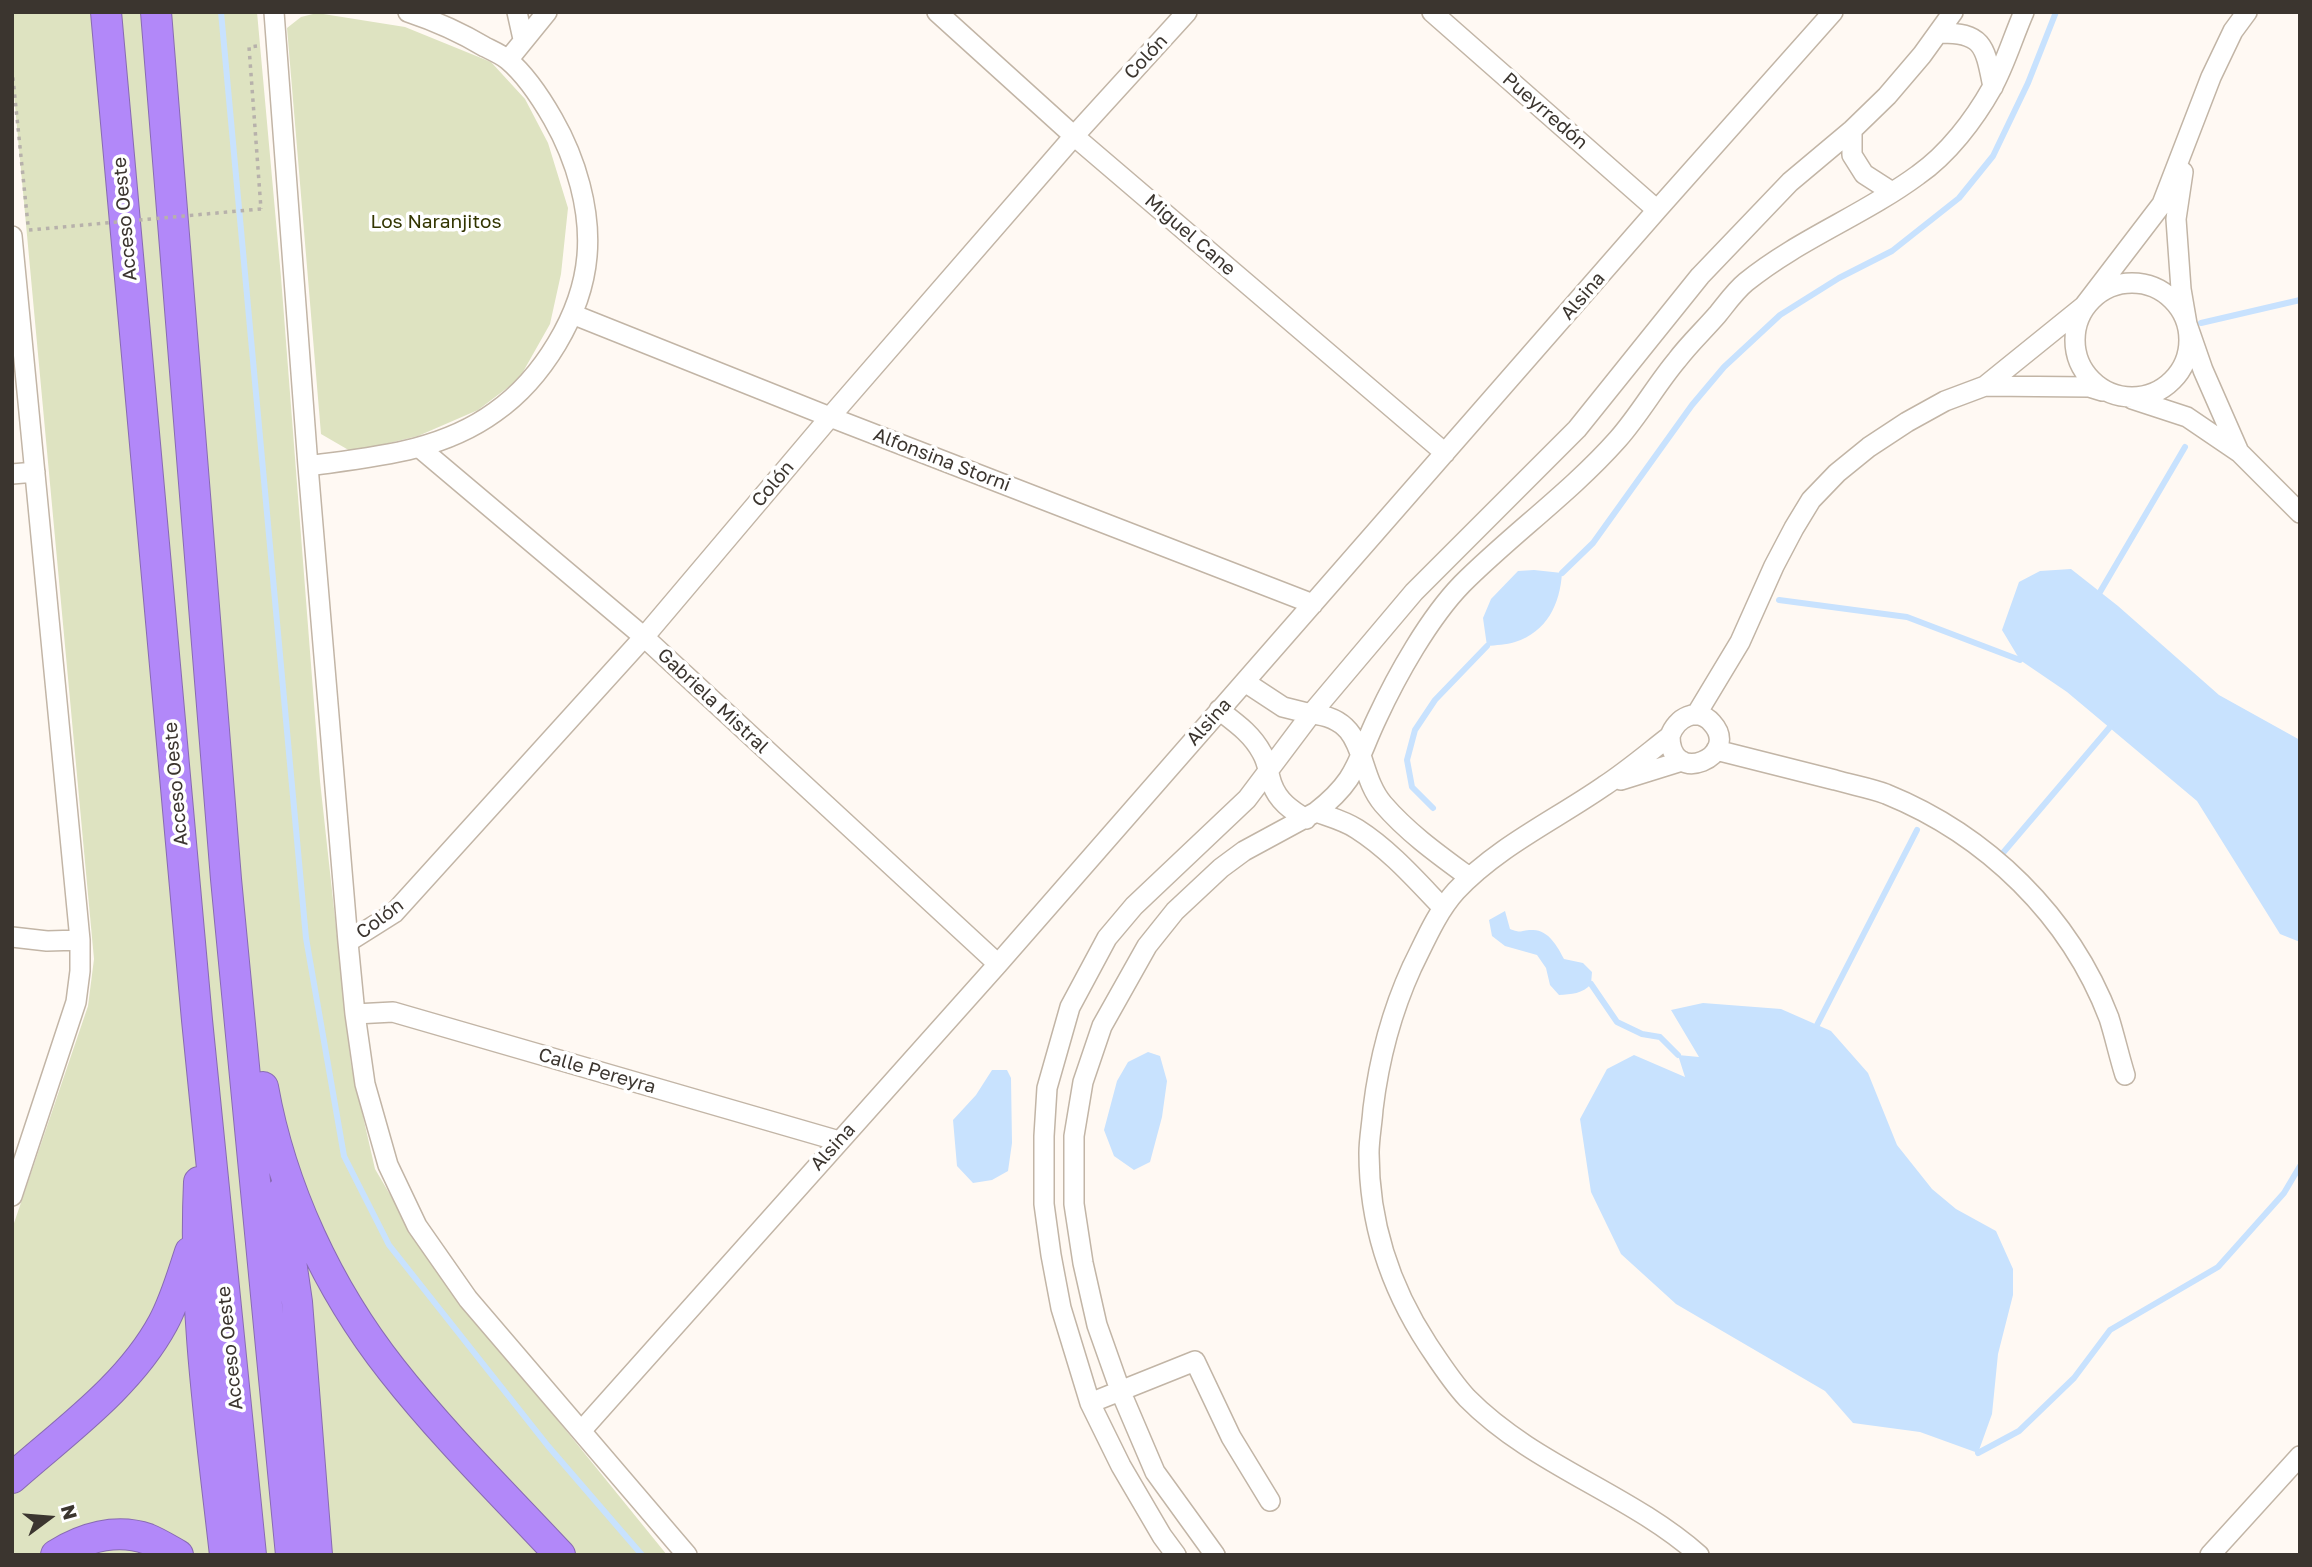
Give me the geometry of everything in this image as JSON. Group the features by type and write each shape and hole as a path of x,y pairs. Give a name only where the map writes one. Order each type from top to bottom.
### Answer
{"highway":[{"name":"Acceso Oeste","path":"106,12 197,1020 251,1555"},
{"name":"Acceso Oeste","path":"156,12 226,879 291,1555"},
{"path":"226,879 270,1125 297,1302 317,1555"},
{"path":"197,1020 199,1182 196,1231 201,1338 225,1555"},
{"path":"270,1125 313,1241 348,1306 392,1369 559,1555"},
{"path":"12,1478 92,1408 137,1362 163,1323 180,1282 196,1231"},
{"path":"56,1555 90,1538 111,1535 146,1539 178,1555"}],"street":[{"path":"274,12 308,466 348,942 365,1084 387,1165 417,1226 468,1299 687,1555"},
{"path":"308,466 420,448 461,433 494,413 518,394 546,363 572,314 587,257 585,205 565,141 538,93 508,60 461,33 408,12"},
{"path":"517,12 523,39"},
{"path":"508,60 547,12"},
{"name":"Miguel Cane","path":"937,12 1074,136 1445,453"},
{"name":"Colón","path":"348,942 394,913 644,637 830,417 1074,136 1187,12"},
{"name":"Pueyrredón","path":"1432,12 1657,210"},
{"name":"Alsina","path":"582,1430 998,964 1833,12"},
{"path":"1176,1555 1121,1466 1090,1403 1061,1308 1044,1204 1044,1136 1047,1088 1070,1007 1107,938 1134,906 1247,799 1311,714 1414,592 1577,429 1700,276 1744,229 1790,182 1888,96 1953,12"},
{"path":"1215,1555 1155,1472 1120,1390 1097,1325 1083,1263 1074,1204 1074,1136 1083,1082 1102,1026 1126,980 1147,946 1175,911 1221,868 1244,851 1311,816 1343,788 1362,757 1376,719 1405,663 1460,586 1574,483 1618,438 1678,358 1745,283 1800,245 1919,175 1943,153 1993,87 2024,12"},
{"path":"2247,12 2233,31 2211,77 2162,204 2084,306 2076,324 2074,342 2078,361 2088,377 2103,390 2187,418 2240,453 2300,513"},
{"path":"1939,33 1957,32 1972,36 1982,47 1993,87"},
{"path":"1852,130 1852,155 1864,174 1892,192"},
{"path":"1985,386 2089,387 2120,396 2140,397 2158,391 2174,379 2184,363 2189,344 2181,289 2176,219 2187,144"},
{"path":"12,1195 76,1002 80,971 80,940 35,472 20,233"},
{"path":"1696,715 1740,642 1774,566 1811,500 1848,464 1906,422 1945,401 1985,386 2097,293 2114,285 2132,282 2150,285 2173,300 2187,324 2203,370 2240,453"},
{"name":"Alfonsina Storni","path":"572,314 1313,604"},
{"name":"Gabriela Mistral","path":"420,448 644,637 998,964"},
{"path":"12,474 35,472"},
{"path":"1245,682 1283,707 1333,718 1346,727 1353,735 1380,800 1425,844 1469,877"},
{"path":"1219,710 1245,730 1263,754 1269,767 1271,783 1279,799 1291,810 1342,821 1357,829 1394,857 1443,908"},
{"path":"1670,736 1672,750 1682,761 1692,764 1710,758 1719,741 1717,731 1705,717 1687,716 1679,720 1670,736 1606,785 1469,877 1443,908 1397,999 1384,1043 1369,1151 1371,1202 1383,1252 1398,1292 1440,1364 1468,1398 1534,1452 1635,1510 1699,1555"},
{"path":"1716,750 1884,793 1923,811 1990,856 2031,891 2058,924 2082,962 2109,1019 2125,1075"},
{"path":"1606,785 1682,761"},
{"path":"12,937 47,942 80,940"},
{"name":"Calle Pereyra","path":"355,1014 393,1012 839,1141"},
{"path":"1090,1403 1195,1361 1231,1437 1270,1500"},
{"path":"2210,1555 2300,1456"}],"path":[{"path":"12,69 20,233 261,209 248,47 276,43"}],"green space":[{"path":"12,12 257,12 281,277 320,781 351,1064 375,1169 431,1264 667,1555 12,1555 12,1229 88,1006 94,959 12,73"},
{"name":"Los Naranjitos","path":"317,13 405,27 491,62 525,99 548,143 568,208 561,274 550,324 519,379 478,410 418,436 352,452 321,434 287,28 301,17"}],"water":[{"path":"2071,569 2118,606 2219,695 2300,740 2300,942 2280,934 2197,801 2067,692 2020,660 2002,630 2019,582 2040,571"},
{"path":"1518,571 1562,573 1555,606 1550,615 1536,631 1526,637 1512,643 1487,646 1483,618 1491,599"},
{"path":"1505,911 1510,929 1543,932 1555,944 1564,959 1583,963 1592,972 1591,984 1581,992 1559,995 1550,985 1546,968 1537,955 1505,946 1492,936 1489,920"},
{"path":"1703,1003 1781,1009 1831,1031 1868,1073 1897,1145 1932,1189 1956,1209 1996,1231 2013,1269 2013,1295 1998,1354 1992,1414 1978,1453 1920,1432 1853,1423 1825,1391 1676,1304 1621,1254 1591,1192 1580,1119 1607,1069 1634,1055 1685,1077 1678,1055 1699,1057 1671,1010"},
{"path":"1148,1052 1160,1056 1167,1081 1162,1117 1150,1162 1134,1170 1114,1156 1104,1130 1117,1081 1128,1062"},
{"path":"992,1070 1007,1070 1011,1078 1012,1143 1008,1171 992,1180 973,1183 957,1166 953,1120 976,1095"}],"waterway":[{"path":"221,12 306,938 344,1156 389,1245 548,1446 642,1555"},
{"path":"1562,573 1593,543 1692,405 1724,367 1780,315 1839,278 1892,251 1959,198 1993,156 2028,83 2056,12"},
{"path":"2201,323 2300,300"},
{"path":"2100,592 2185,447"},
{"path":"1779,600 1907,617 2020,660"},
{"path":"1433,808 1412,787 1407,760 1415,730 1435,700 1487,646"},
{"path":"2002,854 2110,727"},
{"path":"1817,1025 1917,830"},
{"path":"1591,984 1617,1022 1642,1034 1660,1037 1678,1055"},
{"path":"1978,1453 2019,1431 2074,1378 2110,1330 2218,1267 2284,1193 2300,1166"}]}
